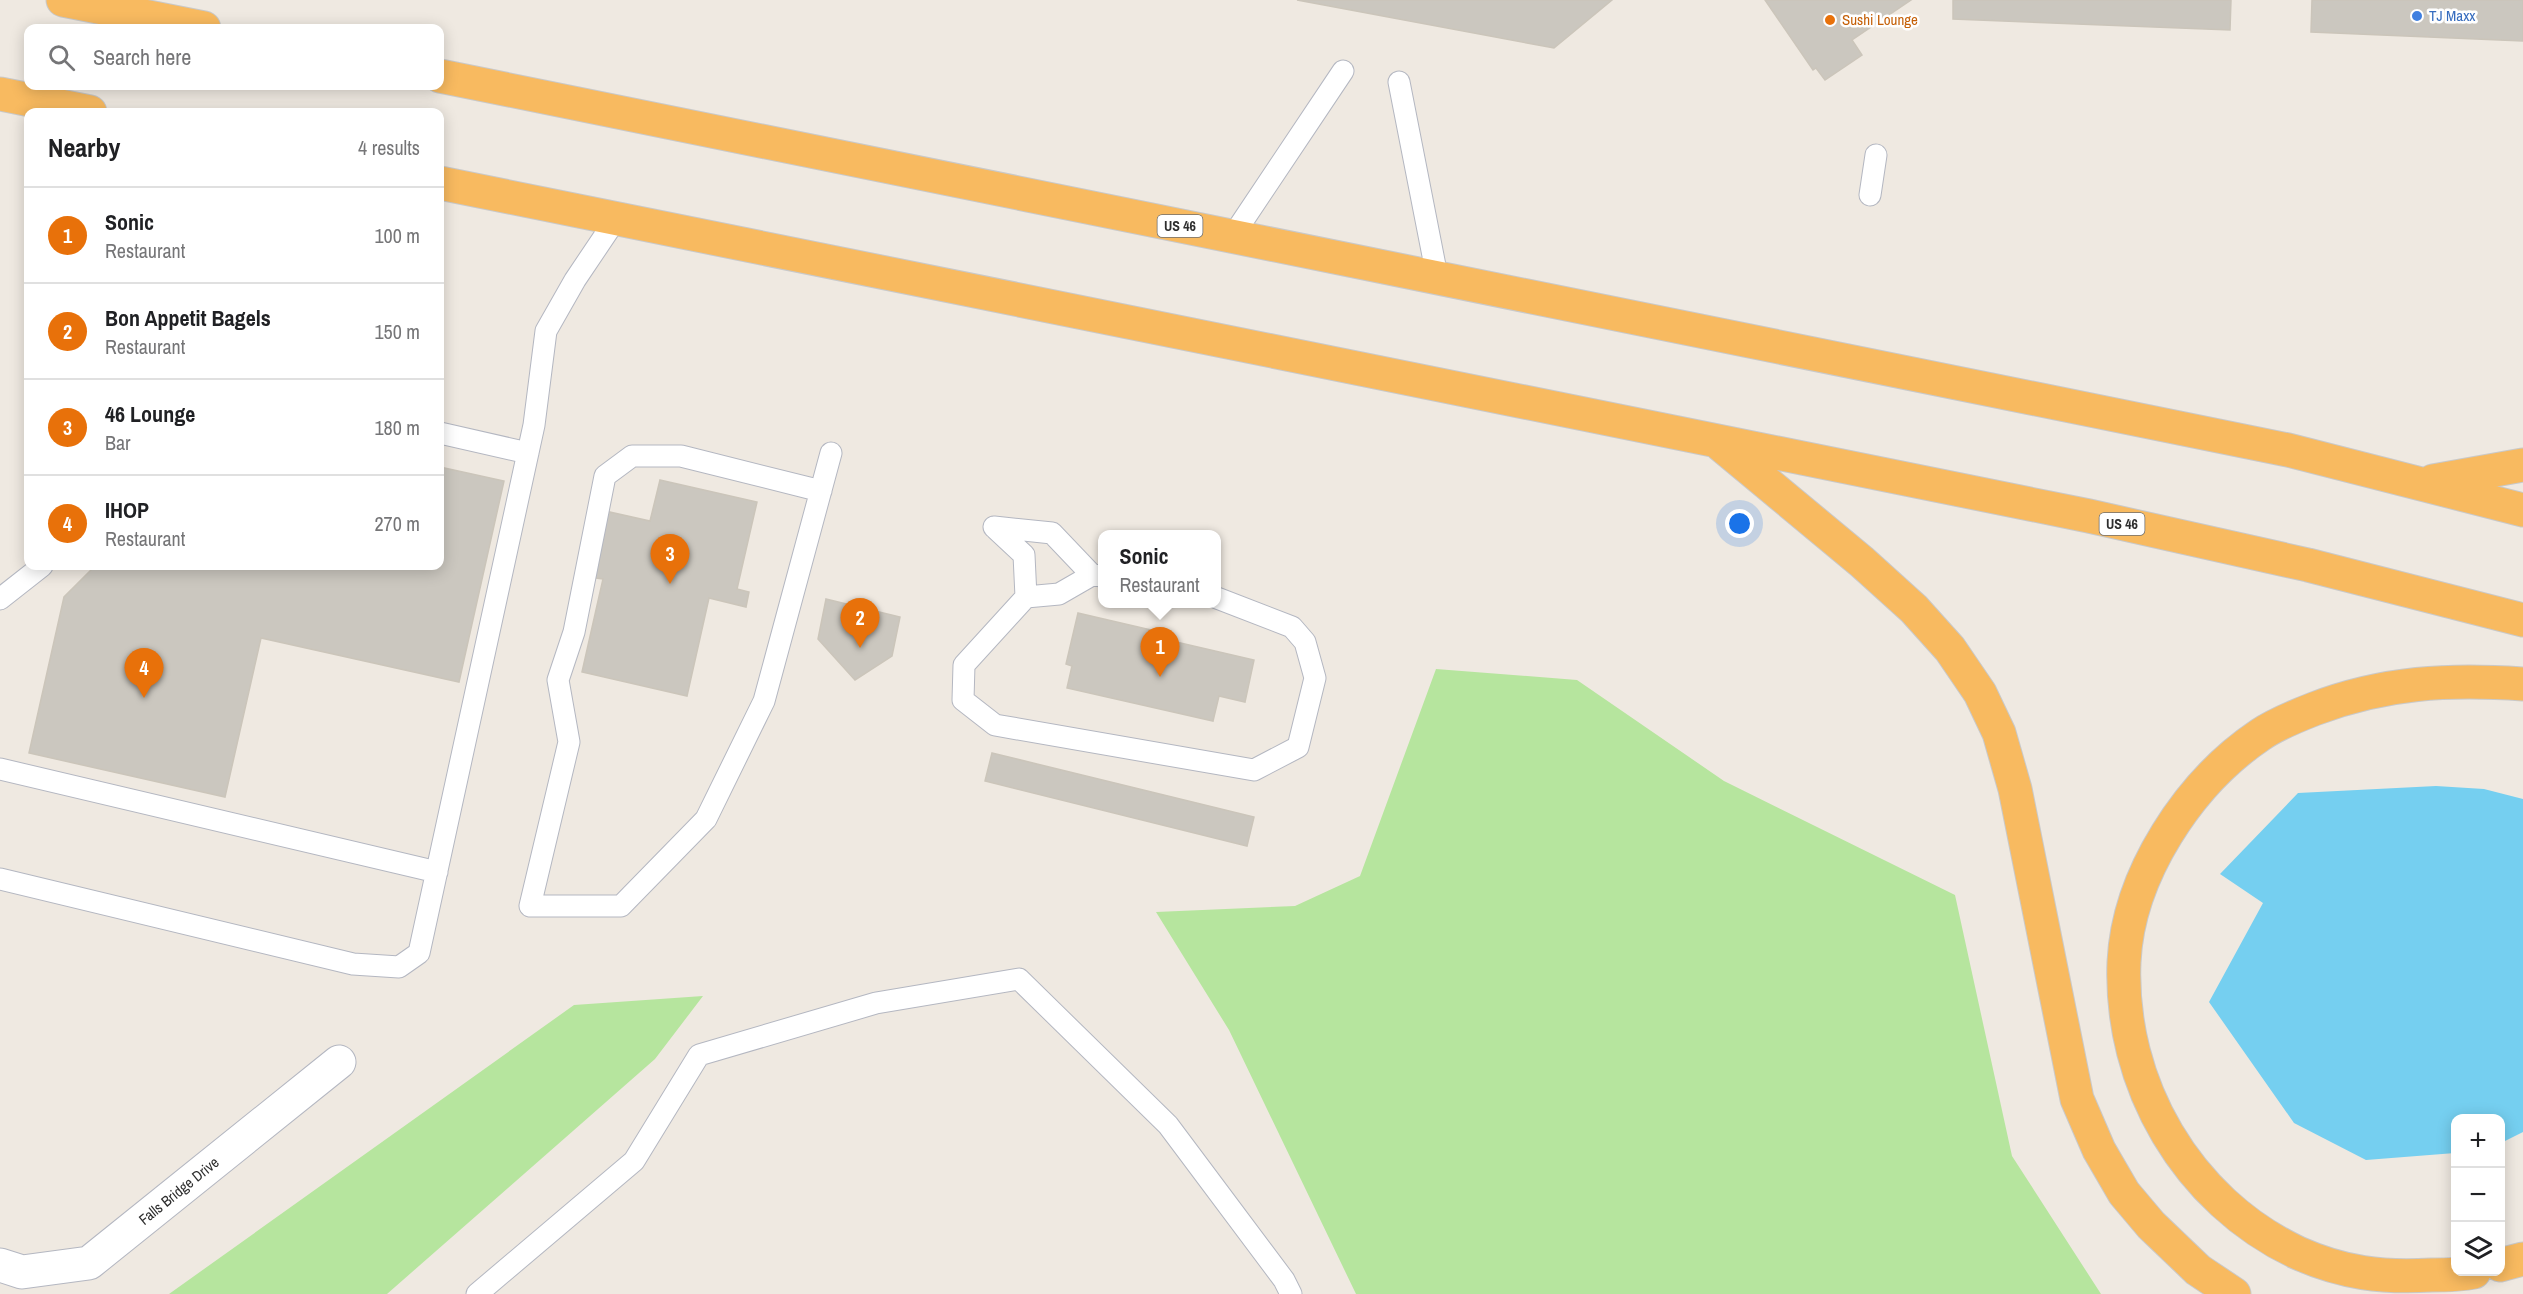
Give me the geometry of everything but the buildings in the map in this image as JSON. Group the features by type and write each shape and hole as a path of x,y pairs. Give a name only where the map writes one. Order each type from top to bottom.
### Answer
{"highway":[{"path":"63,0 184,24"},
{"name":"US 46","path":"444,77 2288,450 2422,482 2523,510"},
{"path":"0,94 70,108"},
{"name":"US 46","path":"444,184 2089,516 2308,565 2523,620"},
{"path":"1718,442 1862,562 1914,609 1950,649 1980,693 1999,733 2015,789 2078,1099 2094,1140 2124,1193 2151,1226 2198,1270 2234,1294"},
{"path":"2422,482 2523,465"},
{"path":"2451,1273 2409,1276 2358,1274 2319,1262 2278,1244 2236,1216 2197,1177 2179,1153 2149,1098 2132,1053 2125,1004 2124,959 2133,911 2149,865 2173,822 2208,779 2232,755 2262,733 2344,698 2381,689 2419,683 2474,681 2523,684"},
{"path":"2505,1264 2523,1259"}],"street":[{"name":"Falls Bridge Drive","path":"0,1265 22,1272 89,1263 339,1062"}],"lane":[{"path":"1232,237 1343,71"},
{"path":"1399,82 1437,276"},
{"path":"1870,195 1876,155"},
{"path":"0,879 353,964 399,967 419,952 534,425 546,331 575,280 616,219"},
{"path":"444,434 528,453"},
{"path":"821,491 681,456 633,456 605,476 574,632 558,680 568,742 531,906 621,906 706,819 764,701 821,491 831,453"},
{"path":"1026,597 1024,555 994,526 1052,532 1097,575 1059,594 1026,597 964,665 963,700 995,725 1254,770 1298,747 1315,678 1305,642 1292,627 1221,600"},
{"path":"0,599 37,570"},
{"path":"0,769 437,872"},
{"path":"477,1294 633,1161 699,1055 876,1003 1019,979 1168,1125 1284,1280 1291,1294"}],"green space":[{"path":"1436,669 1577,680 1724,781 1955,895 2012,1156 2101,1294 1356,1294 1229,1030 1156,912 1295,906 1360,876"},
{"path":"703,996 655,1059 387,1294 169,1294 574,1005"}],"water":[{"path":"2436,786 2484,789 2523,799 2523,1132 2505,1141 2505,1114 2451,1114 2451,1153 2366,1160 2294,1123 2209,1002 2263,903 2220,874 2298,793"}],"place":[{"name":"TJ Maxx","path":"2417,16"},
{"name":"Sushi Lounge","path":"1830,20"},
{"name":"46 Lounge","path":"670,584"},
{"name":"Bon Appetit Bagels","path":"860,648"},
{"name":"Sonic","path":"1160,677"},
{"name":"IHOP","path":"144,698"}]}
